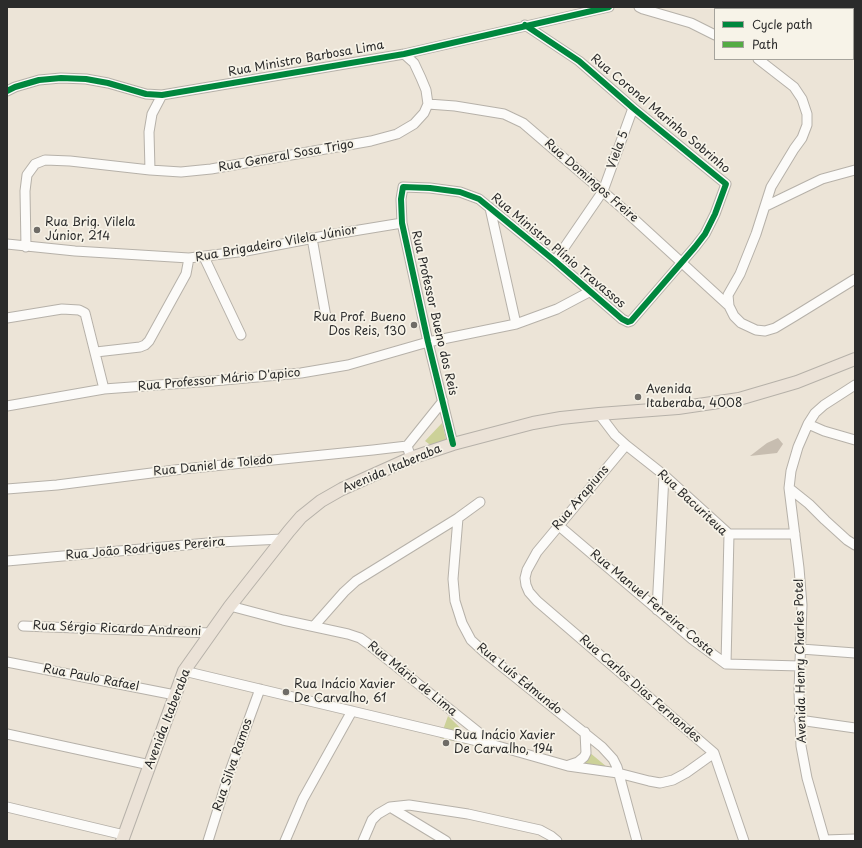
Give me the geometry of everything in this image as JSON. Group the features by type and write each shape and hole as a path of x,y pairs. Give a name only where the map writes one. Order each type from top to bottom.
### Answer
{"main road":[{"name":"Avenida Itaberaba","path":"123,838 184,671 230,606 283,539 301,517 321,501 342,489 411,458 453,444 534,423 561,418 678,408 739,399 797,382 855,359"}],"street":[{"name":"Rua Ministro Barbosa Lima","path":"7,91 39,80 61,78 86,79 108,83 146,94 162,95 404,54 525,25 609,7"},
{"path":"642,8 691,23 714,34"},
{"name":"Rua Coronel Marinho Sobrinho","path":"525,25 579,61 633,108 726,184 715,214 705,234 683,262"},
{"path":"404,54 414,63 426,90 428,104"},
{"path":"729,306 728,295 740,274 766,206 771,187 802,138 807,125 807,114 802,99 794,88 759,60"},
{"path":"150,170 149,132 152,114 162,95"},
{"name":"Rua General Sosa Trigo","path":"26,247 25,191 27,175 35,164 45,160 70,161 181,172 211,169 371,141 397,134 414,124 424,113 428,104"},
{"name":"Rua Domingos Freire","path":"428,104 455,106 504,114 523,123 683,262 729,306 734,316 741,323 756,330 765,331 775,328 855,278"},
{"name":"Viela 5","path":"554,261 603,191 633,108"},
{"path":"766,206 822,179 855,170"},
{"name":"Rua Ministro Plínio Travassos","path":"403,187 430,188 460,192 479,199 625,322 630,321 683,262"},
{"name":"Rua Professor Bueno dos Reis","path":"403,187 401,199 402,223 428,342 453,444"},
{"path":"490,208 516,324"},
{"name":"Rua Brigadeiro Vilela Júnior","path":"7,244 26,247 190,258 246,251 402,223"},
{"path":"312,238 326,317"},
{"path":"204,257 241,335"},
{"path":"96,352 145,345 149,341 186,274 190,258"},
{"name":"Rua Professor Mário D'apico","path":"7,406 104,389 213,382 300,373 348,364 428,342 516,324 557,309 589,292"},
{"path":"7,318 62,310 79,310 85,312 104,389"},
{"name":"Avenida Henry Charles Potel","path":"825,841 803,762 799,720 802,605 800,568 789,488 791,471 798,447 808,424 824,405 855,385"},
{"path":"411,458 407,446 443,401"},
{"name":"Rua Bacuriteua","path":"599,414 626,445 664,475 729,534 726,664"},
{"path":"808,424 824,431 855,440"},
{"name":"Rua Arapiuns","path":"537,552 626,445"},
{"name":"Rua Daniel de Toledo","path":"7,489 407,446"},
{"path":"657,610 664,475"},
{"path":"789,488 809,504 847,540 855,545"},
{"path":"314,626 344,592 356,581 458,518 480,502"},
{"name":"Rua Luís Edmundo","path":"458,518 453,573 455,601 462,623 471,640 490,657 585,732 613,759 638,841"},
{"name":"Rua Manuel Ferreira Costa","path":"558,525 692,639 726,664 800,666"},
{"path":"729,534 795,534"},
{"name":"Rua João Rodrigues Pereira","path":"7,561 219,542 283,539"},
{"name":"Rua Carlos Dias Fernandes","path":"537,552 527,570 525,578 526,586 529,592 537,601 714,753"},
{"name":"Rua Mário de Lima","path":"230,606 283,620 348,634 367,643 494,745"},
{"name":"Rua Sérgio Ricardo Andreoni","path":"23,626 211,633"},
{"path":"801,649 855,653"},
{"name":"Rua Paulo Rafael","path":"7,662 175,695"},
{"path":"184,671 494,745 568,766 618,773 660,783 673,780 686,773 714,753 744,841"},
{"name":"Rua Silva Ramos","path":"208,841 228,778 260,690"},
{"path":"285,841 303,799 352,711"},
{"path":"799,720 855,728"},
{"path":"568,766 584,758 586,753 585,732"},
{"path":"7,734 150,765"},
{"path":"363,841 372,820 378,814 390,807 409,804 468,814 540,830 557,841"},
{"path":"7,807 123,838"},
{"path":"390,807 446,841"},
{"path":"825,841 855,838"}],"green space":[{"path":"442,423 447,443 433,447 425,441"},
{"path":"448,716 480,747 440,738"},
{"path":"589,752 607,767 606,770 582,764"}],"building":[{"path":"778,438 783,444 777,453 750,456 767,443"}],"cycle path":[{"path":"7,91 39,80 61,78 86,79 108,83 146,94 162,95 404,54 609,7"},
{"path":"453,444 428,342 402,223 401,199 403,187 430,188 460,192 479,199 555,261 622,319 628,322 631,321 705,234 715,214 726,184 633,108 579,61 525,25"}],"place":[{"name":"Rua Brig. Vilela Júnior, 214","path":"37,230"},
{"name":"Rua Prof. Bueno Dos Reis, 130","path":"414,325"},
{"name":"Avenida Itaberaba, 4008","path":"638,397"},
{"name":"Rua Inácio Xavier De Carvalho, 61","path":"286,692"},
{"name":"Rua Inácio Xavier De Carvalho, 194","path":"446,743"}]}
